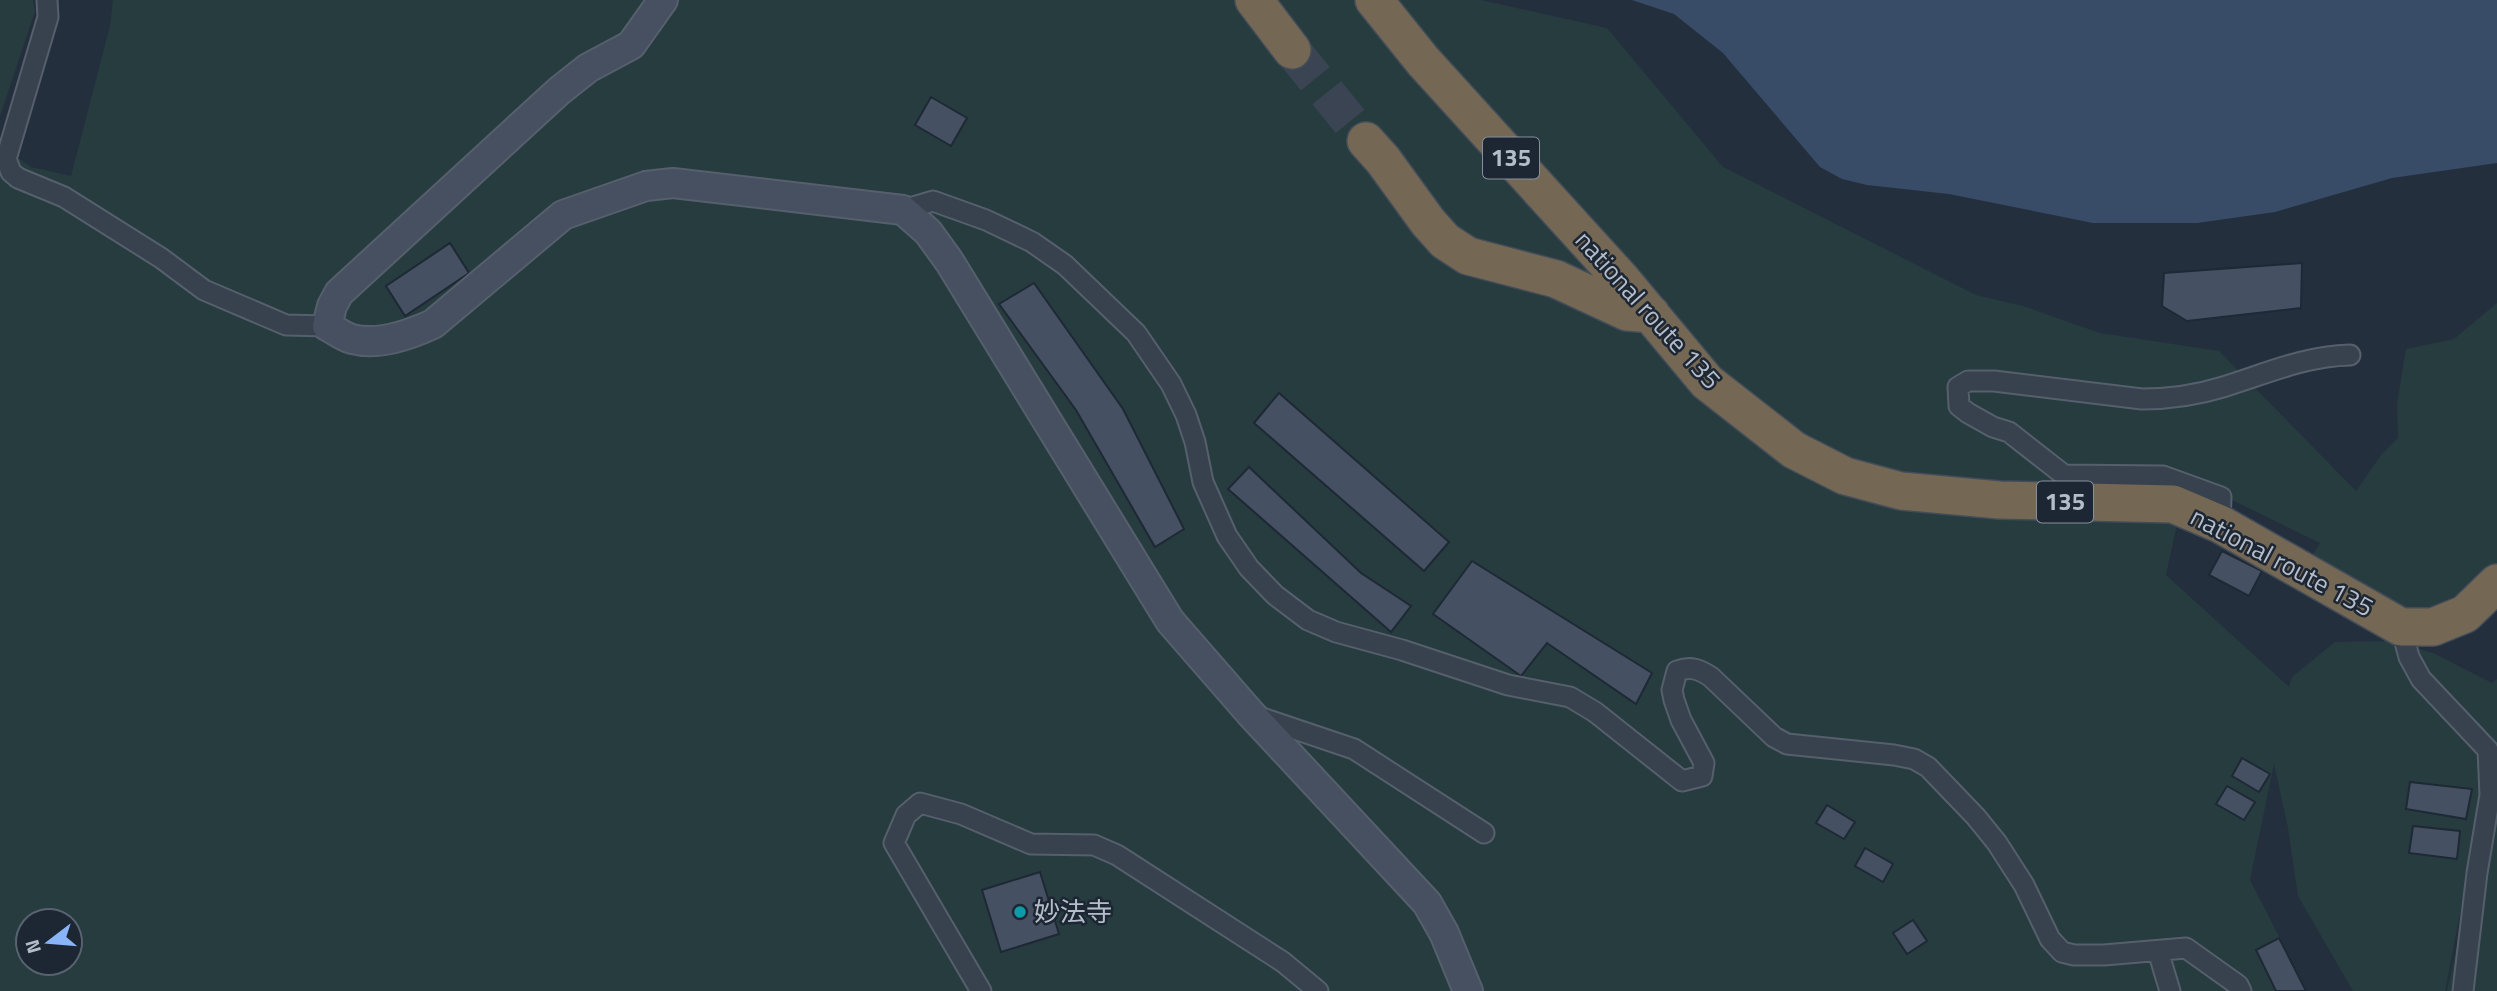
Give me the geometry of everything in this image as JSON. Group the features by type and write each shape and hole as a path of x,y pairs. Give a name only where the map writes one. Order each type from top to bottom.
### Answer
{"highway":[{"path":"1254,0 1292,50"},
{"name":"national route 135","path":"1374,0 1423,61 1651,314 1707,382 1794,450 1845,476 1901,491 1999,500 2173,504 2220,524 2401,627 2433,627 2465,614 2497,583"},
{"name":"national route 135","path":"1366,141 1428,222 1445,240 1468,256 1556,278 1627,312 1651,314"}],"street":[{"path":"47,0 48,17 6,159 11,172 18,178 64,197 161,258 204,290 286,325 327,326 351,339 377,341 411,334 433,324 563,215 646,186 673,183 903,210 933,201 986,220 1032,242 1065,265 1136,333 1171,384 1186,415 1203,482 1227,536 1250,568 1275,595 1308,620 1336,632 1402,650 1508,685 1570,697 1595,712 1682,781 1702,776 1704,763 1681,720 1672,690 1677,671 1688,667 1699,670 1711,677 1774,737 1787,744 1895,755 1914,759 1928,767 1997,843 2024,885 2050,939 2062,952 2074,955 2104,955 2186,948 2238,985 2241,991"},
{"path":"327,326 332,306 339,293 559,91 588,68 631,44 663,0"},
{"path":"903,210 928,232 950,261 1170,621 1251,714 1427,903 1444,933 1468,991"},
{"path":"2220,524 2221,496 2163,476 2064,475 2009,432 1993,427 1959,406 1958,387 1968,381 1994,381 2142,399 2164,399 2220,388 2316,358 2350,355"},
{"path":"2401,627 2409,657 2421,679 2492,749 2490,795 2477,873 2463,991"},
{"path":"1251,714 1354,749 1484,833"},
{"path":"981,991 894,843 906,815 920,803 961,814 1031,844 1094,845 1117,855 1283,962 1318,991"},
{"path":"2158,951 2170,991"}],"green space":[{"path":"0,0 33,0 35,11 0,116"},
{"path":"113,0 1481,0 1607,28 1723,167 1976,295 2023,306 2100,333 2219,351 2356,491 2381,455 2398,438 2397,404 2406,349 2454,339 2497,303 2497,564 2394,641 2433,653 2492,683 2497,679 2497,763 2488,768 2445,991 2353,991 2298,896 2288,828 2274,764 2250,880 2307,991 0,991 0,145 31,167 71,176 110,26","holes":["2187,478 2320,543 2308,562 2392,641 2335,642 2292,677 2289,687 2166,575"]},
{"path":"2497,804 2497,991 2447,991 2486,814"}],"water":[{"path":"1632,0 2497,0 2497,163 2392,178 2275,212 2197,223 2093,223 1949,194 1867,185 1842,179 1820,167 1723,53 1674,14"}],"building":[{"path":"931,97 967,118 951,146 915,125"},
{"path":"450,243 469,273 405,316 386,286"},
{"path":"2302,263 2301,308 2187,321 2162,306 2164,273"},
{"path":"1034,283 1123,409 1184,529 1155,547 1076,410 999,304"},
{"path":"1279,393 1449,542 1424,571 1254,423"},
{"path":"1249,467 1361,573 1411,606 1391,632 1228,489"},
{"path":"2222,551 2262,571 2249,596 2209,575"},
{"path":"1472,561 1652,673 1636,704 1547,643 1521,676 1433,614"},
{"path":"2242,758 2270,774 2259,792 2232,776"},
{"path":"2410,782 2472,789 2466,819 2406,809"},
{"path":"2227,786 2255,802 2244,820 2216,804"},
{"path":"1827,805 1855,822 1844,839 1816,823"},
{"path":"2413,826 2460,831 2457,859 2409,853"},
{"path":"1865,848 1893,864 1883,882 1855,866"},
{"name":"妙法寺","path":"1040,872 1059,934 1001,952 982,890"},
{"path":"1913,920 1927,941 1907,954 1893,933"},
{"path":"2279,938 2306,991 2276,991 2256,950"}],"tunnel":[{"path":"1292,50 1366,141"}],"place":[{"name":"妙法寺","path":"1020,912"}]}
